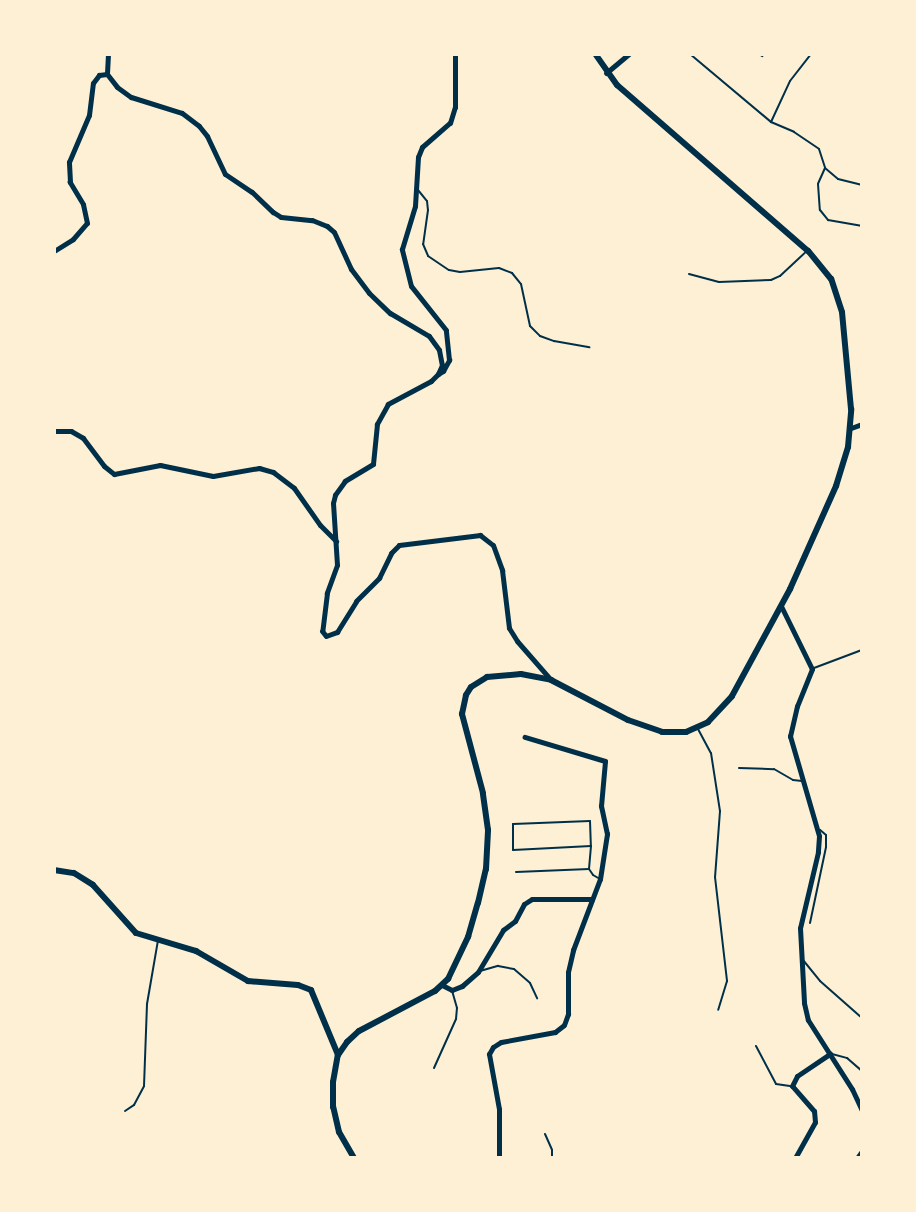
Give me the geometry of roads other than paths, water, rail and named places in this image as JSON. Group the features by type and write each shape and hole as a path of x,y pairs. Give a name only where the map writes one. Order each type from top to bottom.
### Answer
{"street":[{"path":"108,54 107,74 117,87 131,97 182,113 199,126 207,136 217,162 225,174 252,192 273,212 281,217 320,222 334,232 351,269 369,293 390,313 435,343 441,357 438,374"},
{"path":"455,54 455,107 450,123 422,147 418,157 414,214 402,249 415,294 442,322 446,330 449,360 447,367 415,390 397,397 381,413 377,424 374,464 345,481 335,495 334,529 337,542 337,565 327,593 321,624 326,636 337,632 356,601 379,578 391,553 399,545 446,541 480,534 493,545 499,561 509,628 517,641 551,680"},
{"path":"354,1158 339,1132 333,1107 333,1082 338,1055 347,1041 359,1031 442,986 453,972 468,937 483,880 488,850 485,803 462,714 466,695 479,681 496,675 521,674 551,680 628,720 656,730 674,733 698,729 718,714 732,696 781,606 836,486 846,457 851,428 838,295 831,279 808,250 606,73 595,54"},
{"path":"606,73 629,54"},
{"path":"54,251 73,239 87,223 83,204 70,182 69,162 89,115 93,83 99,75 107,74"},
{"path":"851,428 862,424"},
{"path":"54,431 71,431 83,438 104,466 114,474 160,465 213,476 259,468 273,472 294,488 320,525 337,542"},
{"path":"781,606 812,669 797,706 790,736 818,828 818,852 801,914 804,1004 808,1020 862,1110"},
{"path":"499,1158 499,1109 489,1054 493,1047 501,1042 555,1032 564,1025 568,1014 568,972 573,950 600,879 607,834 601,806 604,761 525,737"},
{"path":"54,870 74,873 85,879 101,893 136,933 196,951 248,981 298,985 311,990 338,1055"},
{"path":"442,986 452,990 462,986 478,972 502,930 514,921 524,904 532,899 592,899"},
{"path":"795,1158 815,1122 814,1111 792,1086 797,1076 830,1054"},
{"path":"857,1158 862,1151"}],"lane":[{"path":"690,54 771,122 794,132 819,149 825,168 838,179 862,185"},
{"path":"771,122 790,81 811,54"},
{"path":"825,168 818,184 820,210 828,220 862,226"},
{"path":"416,188 427,201 423,244 428,256 449,270 460,272 499,268 512,273 521,284 530,326 540,336 554,341 589,347"},
{"path":"689,274 719,282 771,280 780,276 808,250"},
{"path":"812,669 862,650"},
{"path":"698,729 711,753 720,811 715,877 727,981 718,1010"},
{"path":"740,768 774,769 793,780 802,781"},
{"path":"591,846 513,850 513,824 590,821 591,846 589,869 600,879"},
{"path":"810,923 826,847 826,835 818,828"},
{"path":"516,872 589,869"},
{"path":"125,1111 134,1105 144,1086 147,1004 158,940"},
{"path":"802,958 820,981 862,1018"},
{"path":"478,972 498,966 514,969 530,983 537,998"},
{"path":"434,1068 456,1018 457,1008 452,990"},
{"path":"756,1046 776,1084 792,1086"},
{"path":"830,1054 837,1053 848,1058 862,1071"},
{"path":"545,1134 552,1150 552,1158"}]}
